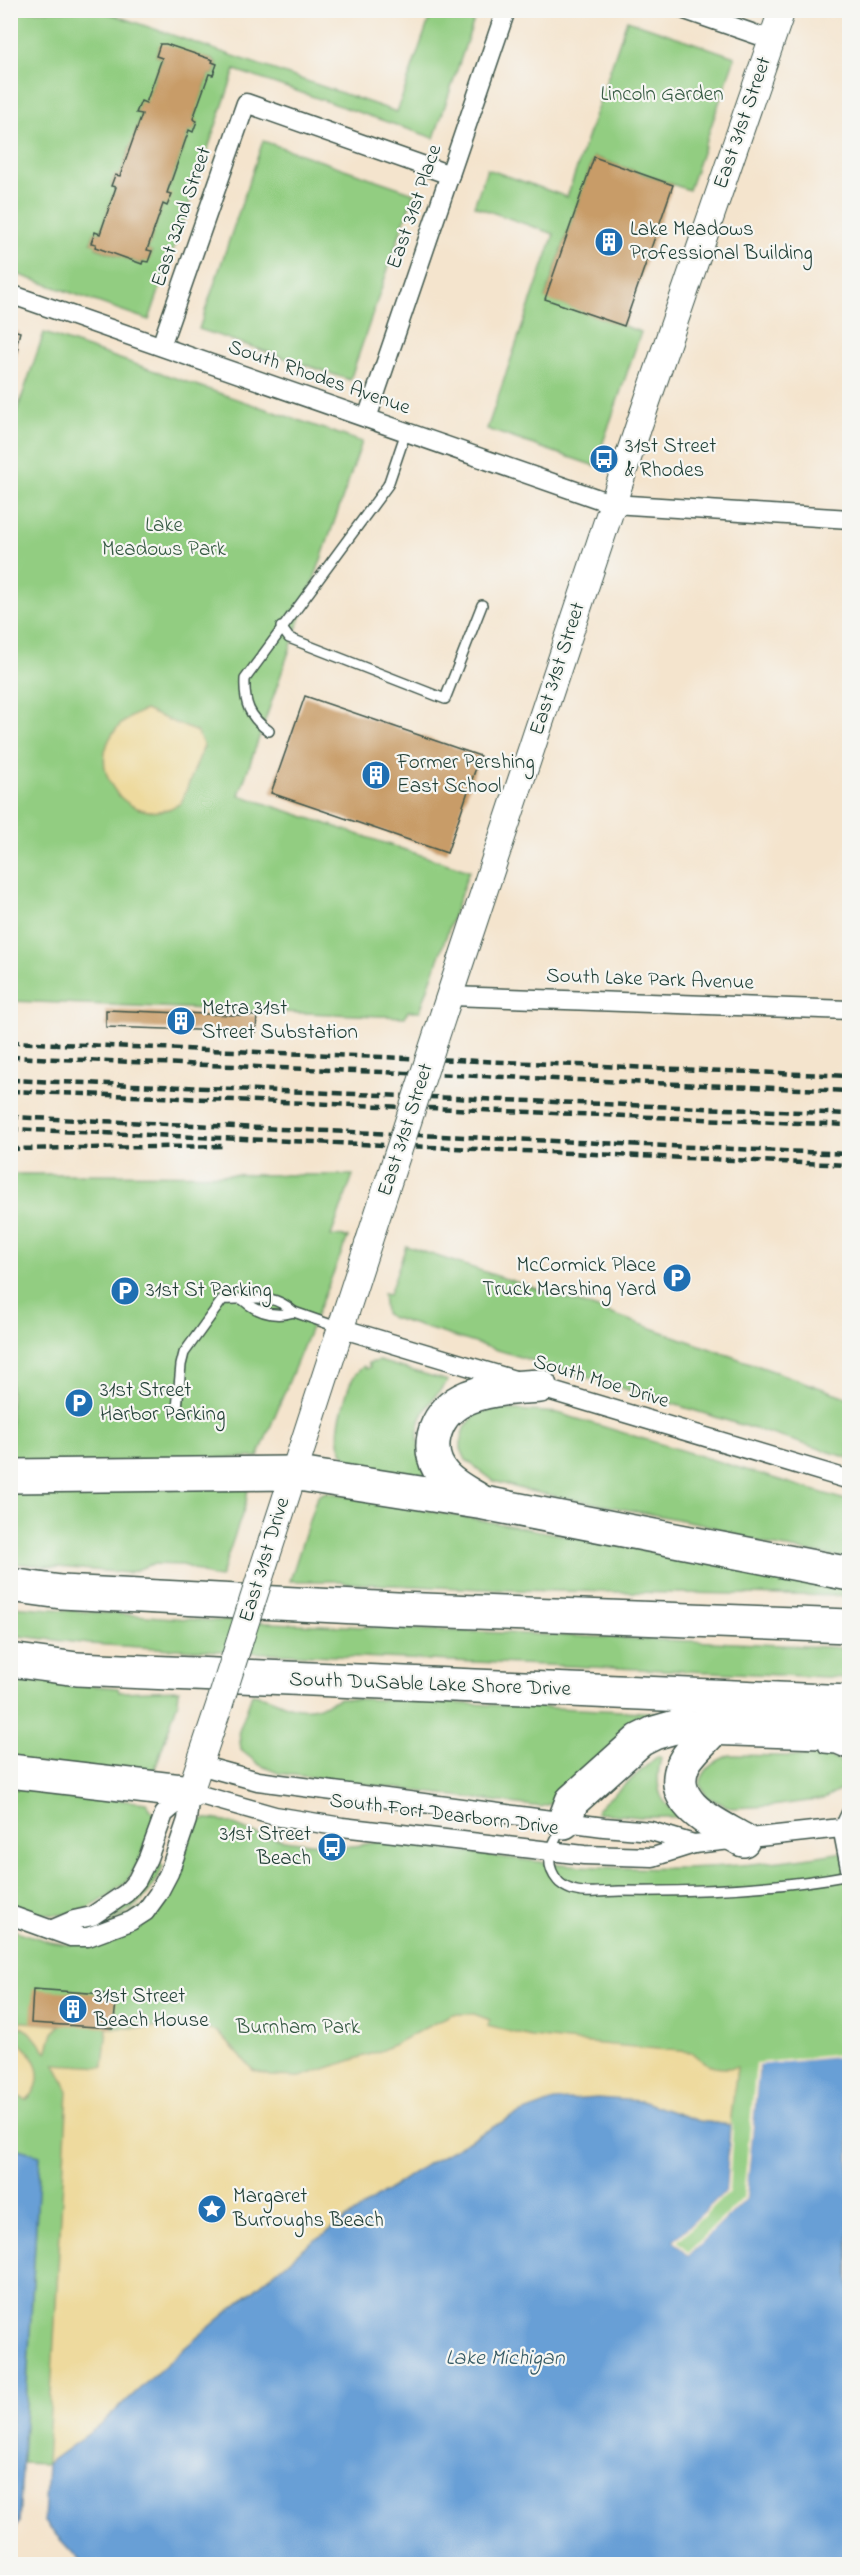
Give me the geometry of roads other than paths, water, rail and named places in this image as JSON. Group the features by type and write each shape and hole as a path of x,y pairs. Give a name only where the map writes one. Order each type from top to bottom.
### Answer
{"highway":[{"path":"484,1503 462,1491 446,1478 435,1462 432,1446 437,1425 448,1409 479,1393 540,1386"},
{"path":"10,1476 292,1473 484,1503 849,1574"},
{"path":"10,1585 61,1592 397,1609 849,1626"},
{"name":"South DuSable Lake Shore Drive","path":"10,1660 77,1669 849,1702"},
{"path":"564,1822 572,1801 640,1740 654,1732 675,1727 776,1736 849,1733"},
{"path":"713,1729 684,1763 680,1790 686,1801 702,1815 743,1840"},
{"path":"10,1772 195,1779"}],"main road":[{"name":"East 31st Street","path":"340,1328 613,504 782,10"},
{"name":"East 31st Drive","path":"195,1779 340,1328"}],"street":[{"name":"East 31st Place","path":"367,418 506,10"},
{"path":"686,10 772,40"},
{"name":"East 32nd Street","path":"161,346 246,103 450,175"},
{"name":"South Rhodes Avenue","path":"10,294 613,504 849,519"},
{"name":"South Lake Park Avenue","path":"447,1004 849,1010"},
{"name":"South Moe Drive","path":"340,1328 849,1480"},
{"path":"53,1929 74,1920 92,1916 126,1893 137,1880 148,1858 164,1814 195,1779"},
{"path":"10,1915 71,1937 88,1937 113,1930 145,1912 158,1894 176,1854 187,1820 195,1779"},
{"name":"South Fort Dearborn Drive","path":"195,1779 258,1781 564,1822 651,1831 694,1844"},
{"name":"South Fort Dearborn Drive","path":"195,1779 275,1816 342,1827 584,1855 653,1857 694,1844 844,1829"}],"lane":[{"path":"269,730 258,723 248,710 244,695 245,679 281,627 388,485 406,432"},
{"path":"281,627 289,638 445,699 482,605"},
{"path":"177,1409 184,1353 223,1299 243,1300 256,1296 285,1304 294,1312 340,1328"},
{"path":"243,1300 254,1309 265,1313 280,1316 294,1312"},
{"path":"817,1747 836,1749 849,1755"},
{"path":"564,1822 549,1851 551,1867 558,1881 570,1890 718,1889 848,1876 844,1829 849,1805"}],"water":[{"name":"Lake Michigan","path":"849,2056 849,2564 83,2564 44,2522 47,2464 99,2426 181,2351 304,2248 419,2169 511,2117 554,2101 597,2098 641,2101 699,2121 730,2125 726,2191 674,2241 688,2256 746,2199 759,2064"},
{"path":"11,2147 40,2155 19,2523 11,2532"}],"railway":[{"path":"10,1042 850,1076"},
{"path":"10,1057 850,1091"},
{"path":"10,1080 850,1114"},
{"path":"10,1091 850,1125"},
{"path":"10,1117 850,1154"},
{"path":"10,1129 850,1165"},
{"path":"10,1149 226,1146"}],"place":[{"name":"Lake Meadows Professional Building","path":"609,242"},
{"name":"31st Street & Rhodes","path":"604,459"},
{"name":"Former Pershing East School","path":"376,775"},
{"name":"Metra 31st Street Substation","path":"181,1021"},
{"name":"McCormick Place Truck Marshing Yard","path":"677,1278"},
{"name":"31st St Parking","path":"125,1291"},
{"name":"31st Street Harbor Parking","path":"79,1403"},
{"name":"31st Street Beach","path":"332,1847"},
{"name":"31st Street Beach House","path":"73,2009"},
{"name":"Margaret Burroughs Beach","path":"212,2209"}],"park label":[{"name":"Lincoln Garden","path":"662,95"},
{"name":"Lake Meadows Park","path":"164,538"},
{"name":"Burnham Park","path":"298,2028"}]}
